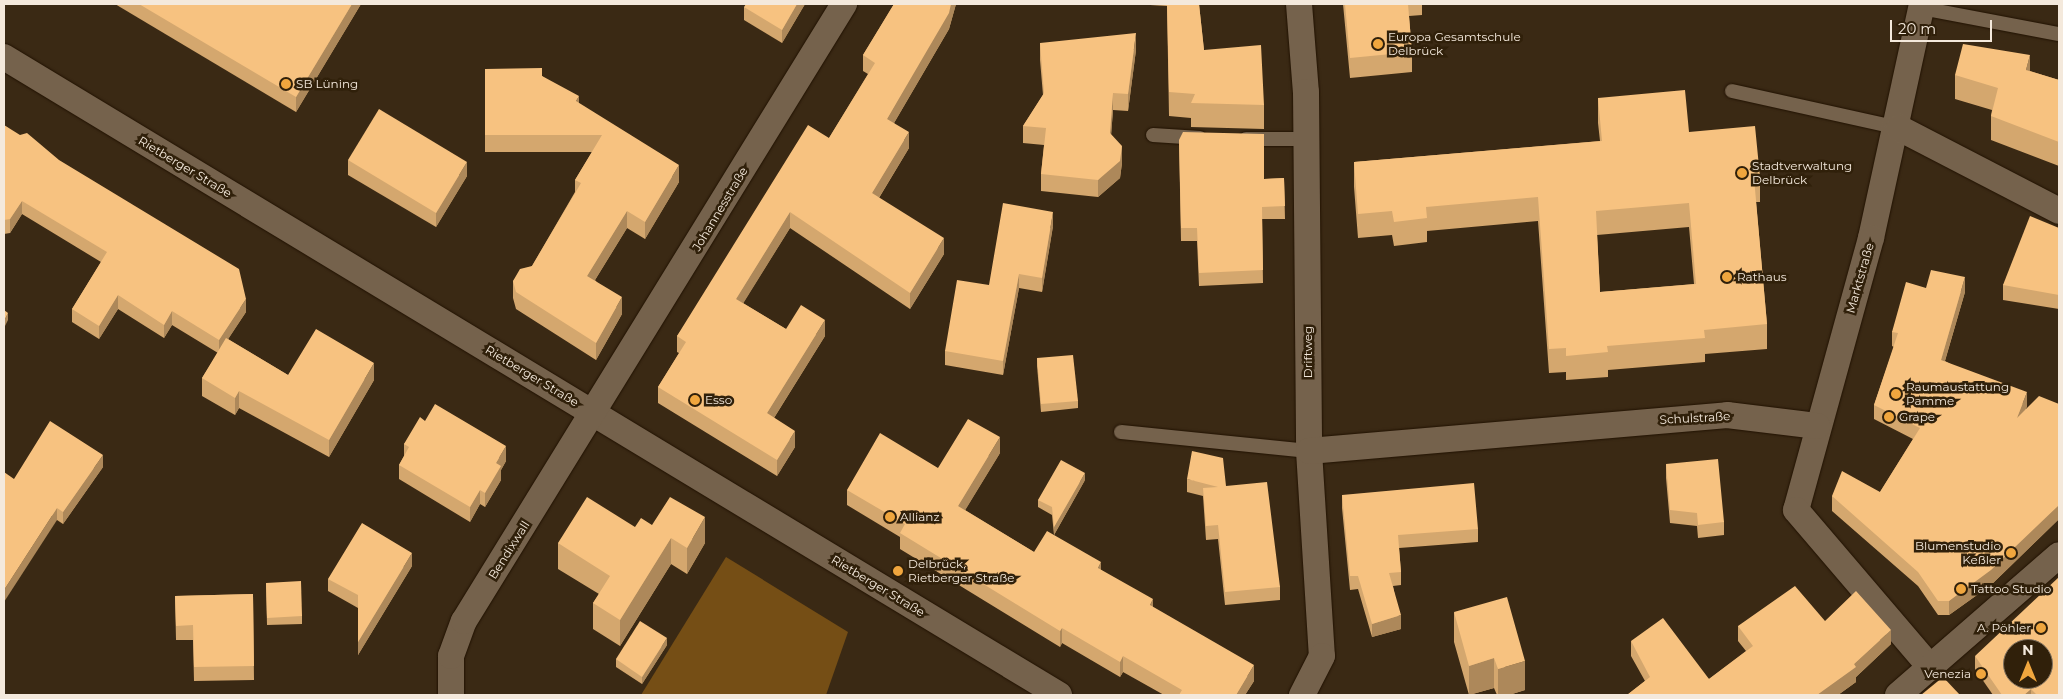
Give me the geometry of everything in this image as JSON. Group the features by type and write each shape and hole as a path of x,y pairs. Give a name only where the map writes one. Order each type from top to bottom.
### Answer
{"street":[{"name":"Johannesstraße","path":"595,415 844,4"},
{"name":"Driftweg","path":"1300,4 1306,139 1309,451 1322,656 1302,695"},
{"name":"Marktstraße","path":"1817,426 1899,128 1922,6"},
{"name":"Rietberger Straße","path":"4,57 1059,695"},
{"path":"1899,128 2059,211"},
{"name":"Bendixwall","path":"451,695 451,656 464,621 595,415"},
{"name":"Schulstraße","path":"1309,451 1727,415 1817,426"},
{"path":"1817,426 1796,510 1931,668"},
{"path":"1898,695 2059,555"}],"lane":[{"path":"1922,6 2059,34"},
{"path":"1732,91 1899,128"},
{"path":"1153,135 1306,139"},
{"path":"1121,432 1309,451"}],"shaded area":[{"path":"726,557 848,632 826,695 641,695"}],"building":[{"path":"139,4 352,4 296,97"},
{"path":"746,4 797,4 782,30 744,7"},
{"path":"894,4 951,4 949,13 887,119 909,132 872,193 944,238 910,293 790,212 736,299 786,329 801,305 825,320 767,413 795,431 777,460 658,387 686,342 677,336 808,125 829,138 875,63 863,55"},
{"path":"1167,4 1199,4 1204,50 1261,45 1264,105 1191,103 1195,94 1169,92"},
{"name":"Europa Gesamtschule Delbrück","path":"1345,4 1408,4 1412,52 1350,58"},
{"path":"1136,33 1128,94 1113,93 1110,133 1122,146 1120,161 1098,180 1041,174 1046,128 1023,126 1044,93 1040,43"},
{"path":"1963,44 2030,55 2026,70 2059,80 2059,142 1991,116 1998,88 1955,75"},
{"path":"542,68 542,76 579,96 576,101 679,165 645,222 627,211 587,276 622,297 596,343 516,292 513,281 520,269 532,266 581,183 575,180 602,135 485,135 485,69"},
{"name":"Rathaus","path":"1685,90 1689,132 1755,126 1760,177 1754,178 1767,324 1704,330 1705,338 1607,346 1608,352 1566,356 1566,348 1549,349 1538,197 1426,207 1427,218 1394,222 1392,211 1358,214 1354,162 1602,141 1598,98","holes":["1689,203 1696,284 1600,292 1596,211"]},
{"path":"379,109 467,162 436,213 348,160"},
{"path":"4,125 20,135 27,133 59,160 239,269 246,299 219,340 172,311 164,325 118,295 99,326 72,309 107,252 22,201 10,219 4,220"},
{"path":"1183,132 1264,134 1264,179 1284,178 1285,206 1262,207 1263,270 1199,273 1197,228 1181,228 1179,140"},
{"path":"1003,203 1053,212 1042,278 1019,274 1003,361 945,351 957,280 989,285"},
{"path":"2030,216 2059,228 2059,295 2003,285"},
{"path":"1931,270 1965,277 1941,360 2027,392 2017,418 2039,396 2059,404 2059,505 1991,570 1949,601 1938,601 1918,572 1832,496 1842,471 1880,492 1920,428 1874,405 1898,333 1892,332 1906,282 1926,288"},
{"path":"4,310 8,313 4,321"},
{"path":"316,329 374,363 329,440 239,391 235,398 202,378 226,338 288,375"},
{"path":"1073,355 1078,401 1041,404 1037,358"},
{"path":"435,404 506,446 496,463 501,466 485,493 480,490 470,507 399,465 409,447 404,444 420,417 425,421"},
{"path":"968,419 1000,437 958,506 1034,552 1047,531 1101,562 1098,568 1153,599 1150,605 1254,665 1236,695 1179,695 1182,690 1123,656 1120,662 1062,628 1060,631 900,533 905,524 847,490 880,433 938,468"},
{"path":"50,421 103,455 63,512 57,508 4,590 4,472 14,479"},
{"path":"1192,451 1223,458 1226,486 1267,482 1280,587 1225,592 1218,525 1206,526 1203,488 1218,487 1187,479"},
{"path":"1718,459 1724,522 1698,525 1697,513 1670,510 1666,464"},
{"path":"1061,460 1085,473 1054,527 1052,507 1038,500"},
{"path":"1474,483 1478,529 1398,535 1401,572 1389,573 1401,615 1372,624 1358,576 1350,576 1342,495"},
{"path":"587,497 635,527 641,518 652,525 670,497 705,517 687,548 671,538 620,620 593,603 610,576 558,543"},
{"path":"362,523 412,553 358,642 358,595 328,579"},
{"path":"2059,577 2059,695 2037,695 2031,689 2024,695 2002,695 1975,656"},
{"path":"301,581 302,616 267,618 266,583"},
{"path":"1795,586 1825,621 1856,591 1891,630 1854,664 1856,667 1817,695 1627,695 1650,677 1631,641 1663,618 1709,679 1753,646 1738,626"},
{"path":"253,594 254,666 194,667 193,625 176,626 175,596"},
{"path":"1507,597 1525,661 1498,669 1494,658 1469,666 1454,612"},
{"path":"640,621 667,638 642,677 616,659"},
{"path":"1943,677 1960,695 1921,695"}],"place":[{"name":"Europa Gesamtschule Delbrück","path":"1378,44"},
{"name":"SB Lüning","path":"286,84"},
{"name":"Stadtverwaltung Delbrück","path":"1742,173"},
{"name":"Rathaus","path":"1727,277"},
{"name":"Raumaustattung Pamme","path":"1896,394"},
{"name":"Esso","path":"695,400"},
{"name":"Grape","path":"1889,417"},
{"name":"Allianz","path":"890,517"},
{"name":"Blumenstudio Keßler","path":"2011,553"},
{"name":"Delbrück, Rietberger Straße","path":"898,571"},
{"name":"Tattoo Studio","path":"1961,589"},
{"name":"A. Pöhler","path":"2041,628"},
{"name":"Venezia","path":"1981,674"}]}
